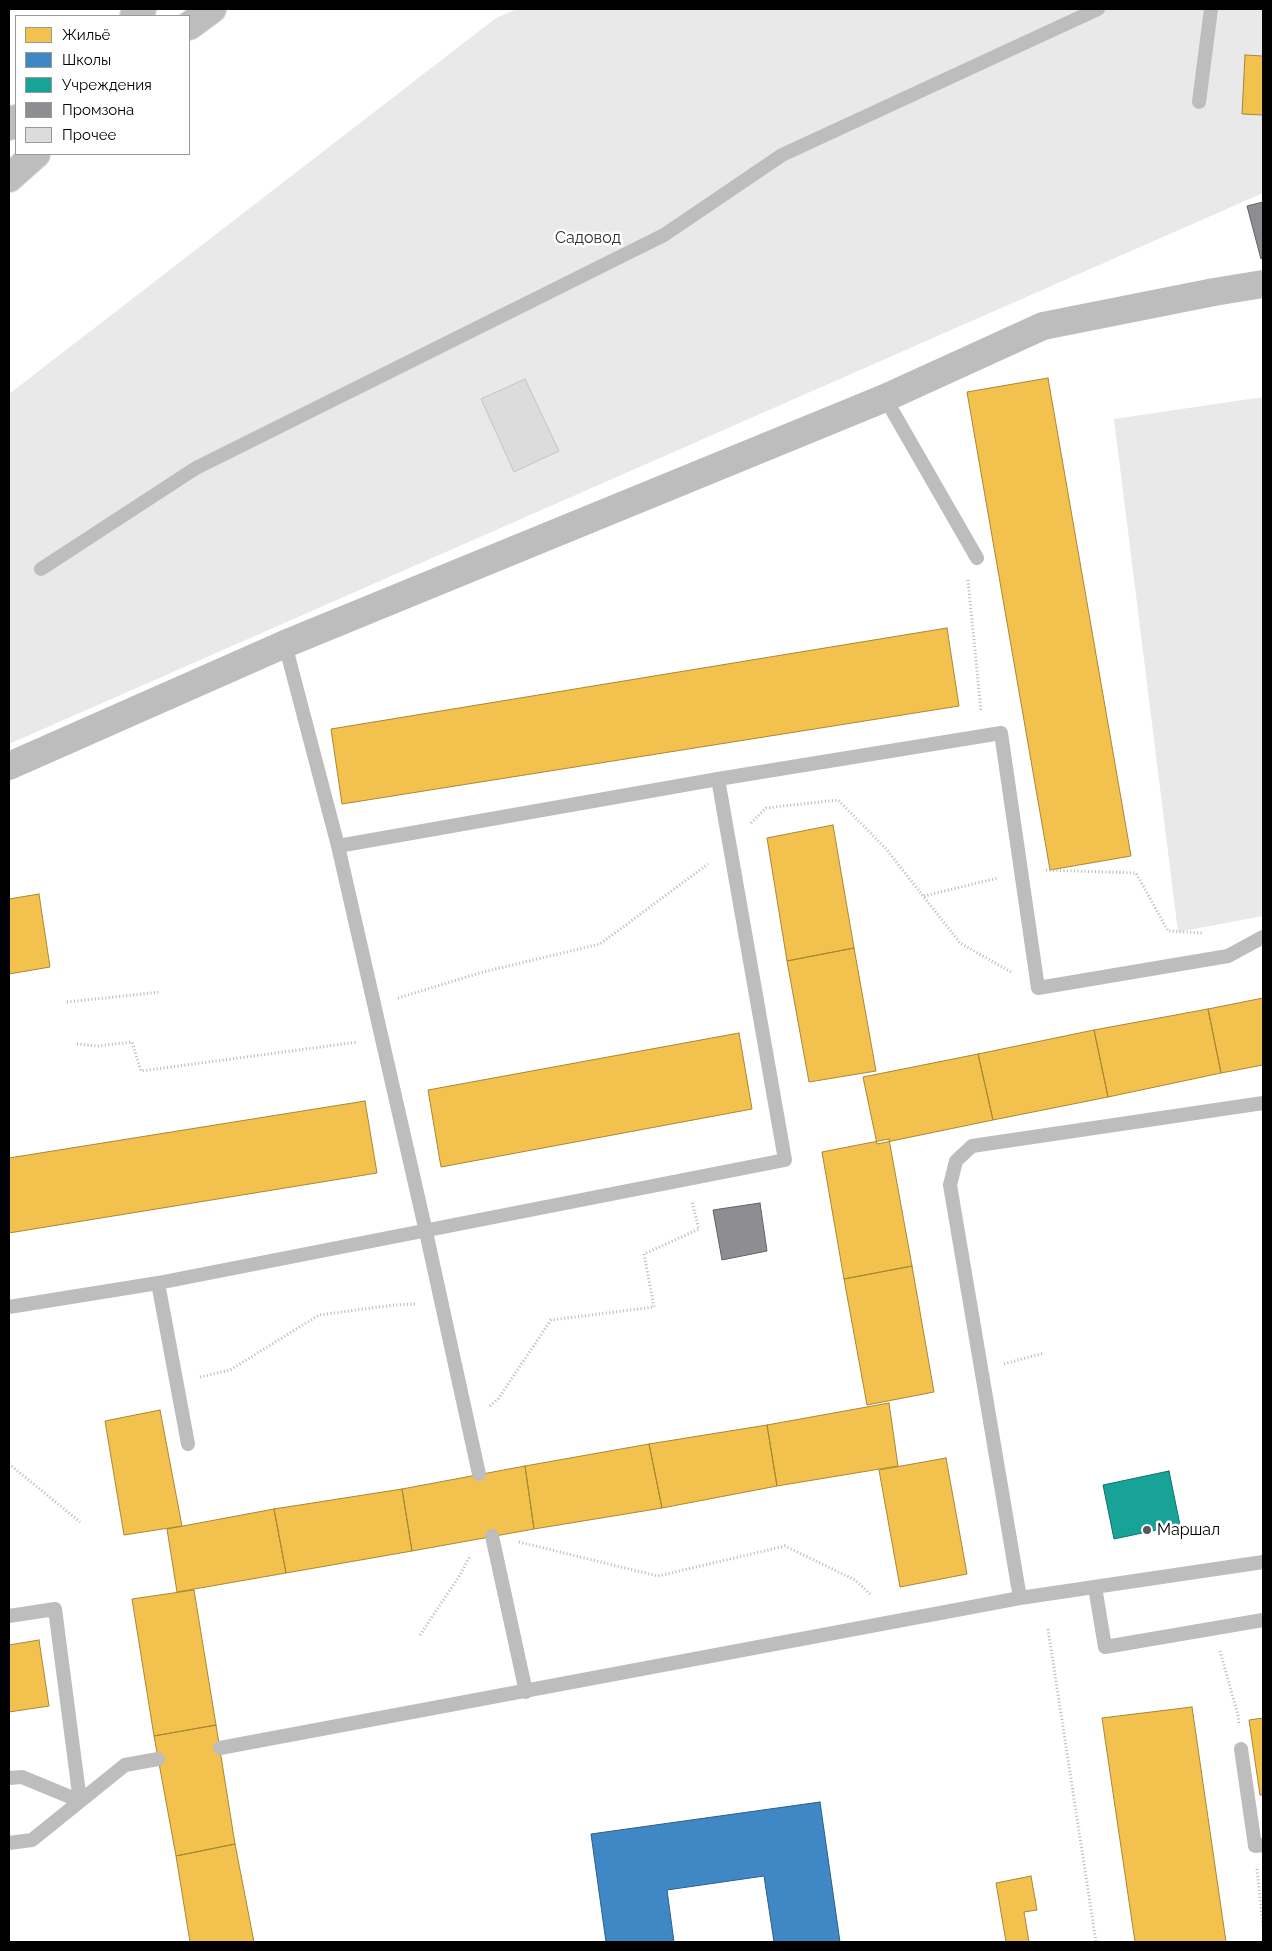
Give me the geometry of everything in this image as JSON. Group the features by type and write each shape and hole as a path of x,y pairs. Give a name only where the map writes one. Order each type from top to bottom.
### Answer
{"street":[{"path":"190,25 212,9"},
{"path":"9,178 35,155"},
{"path":"9,766 285,644 885,398 1043,326 1263,284"}],"lane":[{"path":"41,569 196,468 664,235 782,155 1098,9"},
{"path":"1199,102 1210,9"},
{"path":"885,398 977,558"},
{"path":"285,644 338,846 479,1474"},
{"path":"338,846 718,779 1001,734 1038,988 1228,956 1263,937"},
{"path":"9,1308 158,1283 426,1232 785,1160 718,779"},
{"path":"1020,1598 950,1185 956,1161 972,1146 1263,1103"},
{"path":"158,1283 188,1444"},
{"path":"492,1536 526,1692"},
{"path":"220,1748 1020,1598 1263,1562"},
{"path":"1095,1587 1105,1647 1263,1620"},
{"path":"9,1616 55,1609 80,1801"},
{"path":"1241,1749 1259,1846"},
{"path":"9,1843 32,1840 125,1765 158,1760"},
{"path":"9,1778 22,1777 80,1801"}],"path":[{"path":"968,581 979,686"},
{"path":"375,1006 483,972 600,944 703,869 766,808 838,800 887,850 960,943 1038,988"},
{"path":"1044,870 1136,873 1168,931 1206,933"},
{"path":"924,896 1008,876"},
{"path":"67,1002 160,992"},
{"path":"77,1044 97,1046 132,1042 141,1071 365,1041"},
{"path":"498,1399 550,1320 654,1307 644,1254 699,1229"},
{"path":"177,1383 230,1370 319,1315 394,1305"},
{"path":"982,1370 1044,1353"},
{"path":"9,1464 80,1522"},
{"path":"492,1536 658,1576 785,1546 855,1580 870,1594"},
{"path":"420,1635 460,1574"},
{"path":"1048,1629 1096,1942"},
{"path":"1214,1629 1238,1714 1241,1749"},
{"path":"1259,1846 1263,1926"}],"green space":[{"name":"Садовод","path":"517,9 1263,9 1263,193 9,744 9,394 496,18"},
{"path":"1263,397 1263,916 1178,932 1114,419"}],"building: Жильё":[{"path":"1245,55 1263,56 1263,115 1242,114"},
{"path":"1048,378 1131,856 1050,870 967,392"},
{"path":"947,628 959,706 342,804 331,729"},
{"path":"833,825 854,948 787,961 767,838"},
{"path":"39,894 50,967 9,974 9,899"},
{"path":"854,948 876,1071 809,1082 787,961"},
{"path":"1263,998 1263,1065 1221,1073 1208,1009"},
{"path":"1208,1009 1221,1073 1108,1097 1094,1030"},
{"path":"1094,1030 1108,1097 993,1120 978,1054"},
{"path":"739,1033 752,1109 441,1167 428,1090"},
{"path":"978,1054 993,1120 877,1144 863,1077"},
{"path":"365,1101 377,1173 9,1233 9,1158"},
{"path":"889,1139 912,1266 844,1279 822,1152"},
{"path":"912,1266 934,1392 867,1405 844,1279"},
{"path":"889,1403 898,1466 777,1486 767,1425"},
{"path":"160,1410 182,1526 124,1535 105,1421"},
{"path":"767,1425 777,1486 662,1508 649,1444"},
{"path":"649,1444 662,1508 534,1529 525,1466"},
{"path":"946,1458 967,1574 900,1587 879,1470"},
{"path":"525,1466 534,1529 412,1551 402,1489"},
{"path":"402,1489 412,1551 286,1573 274,1509"},
{"path":"274,1509 286,1573 177,1592 167,1529"},
{"path":"194,1590 216,1725 154,1736 132,1599"},
{"path":"39,1640 49,1706 9,1712 9,1645"},
{"path":"1192,1707 1226,1942 1135,1942 1102,1718"},
{"path":"1263,1718 1263,1795 1260,1795 1249,1720"},
{"path":"216,1725 235,1844 176,1856 154,1736"},
{"path":"235,1844 254,1942 190,1942 176,1856"},
{"path":"1031,1876 1037,1910 1024,1912 1029,1942 1006,1942 996,1883"}],"building: Школы":[{"path":"820,1802 840,1942 774,1942 764,1876 667,1890 674,1942 606,1942 591,1834"}],"building: Учреждения":[{"path":"1169,1471 1180,1525 1114,1539 1103,1485"}],"building: Промзона":[{"path":"1263,202 1263,258 1261,259 1247,206"},
{"path":"760,1203 767,1251 722,1260 713,1210"}],"building: Прочее":[{"path":"525,379 559,451 514,472 481,399"}],"place":[{"name":"Маршал","path":"1147,1530"}]}
